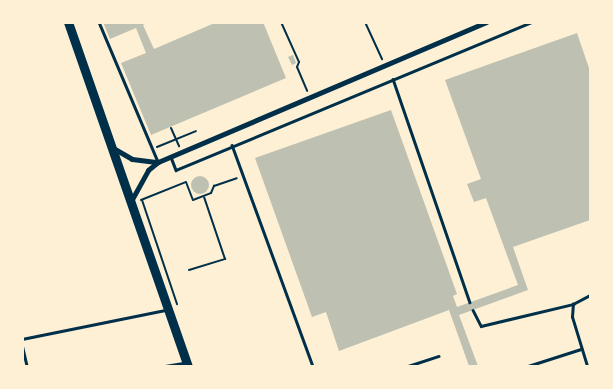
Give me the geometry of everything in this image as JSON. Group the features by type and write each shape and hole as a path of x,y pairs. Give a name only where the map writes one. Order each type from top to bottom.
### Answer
{"main road":[{"path":"68,22 188,364"}],"street":[{"path":"131,202 148,170 158,162 486,22"},
{"path":"113,148 132,159 158,162"}],"lane":[{"path":"100,22 158,162"},
{"path":"171,157 176,170 232,145 532,22"},
{"path":"393,79 470,302"},
{"path":"232,145 313,366"},
{"path":"473,310 481,326 573,304 590,295"},
{"path":"573,304 572,317 587,366"},
{"path":"22,339 169,309"},
{"path":"22,344 27,366"},
{"path":"528,366 581,349"},
{"path":"408,366 438,356"},
{"path":"165,366 188,364"}],"path":[{"path":"281,22 299,62 297,67 310,98"},
{"path":"366,22 384,66"},
{"path":"171,128 182,152"},
{"path":"152,149 196,131"},
{"path":"131,202 186,182 193,200 212,193 214,186 244,175"},
{"path":"189,270 225,259 204,196"}],"building":[{"path":"103,22 149,22 143,25 154,49 217,22 263,22 286,78 151,135 121,63 146,53 136,28 110,39"},
{"path":"577,33 590,71 590,220 513,247 528,290 459,315 478,366 469,366 449,310 339,351 326,312 312,317 255,158 391,110 457,294 453,296 457,307 518,285 486,198 474,202 467,184 481,179 445,80"},
{"path":"293,55 296,63 292,65 288,57"},
{"path":"200,176 206,179 209,185 206,191 200,194 194,191 191,185 194,179"}]}
